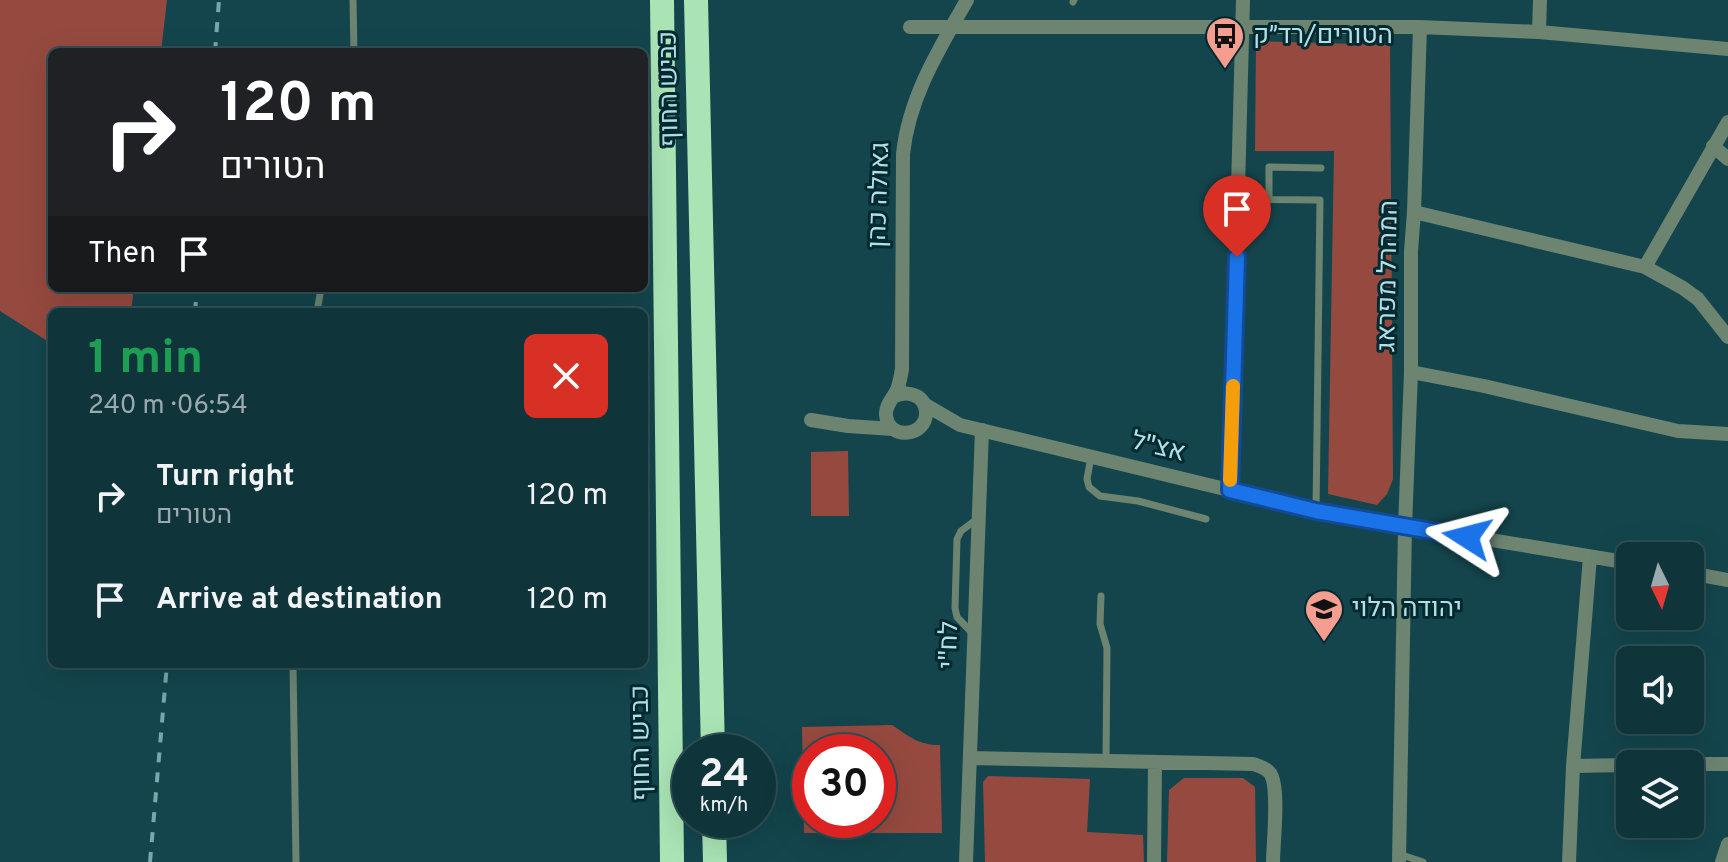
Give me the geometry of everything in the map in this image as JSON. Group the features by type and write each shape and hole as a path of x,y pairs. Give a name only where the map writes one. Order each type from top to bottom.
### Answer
{"highway":[{"name":"כביש החוף","path":"662,0 672,862"},
{"name":"כביש החוף","path":"696,0 713,734"},
{"path":"714,838 715,862"}],"street":[{"name":"גאולה כהן","path":"890,403 900,378 902,357 902,174 905,137 919,90 967,0"},
{"path":"1230,490 1243,0"},
{"path":"1539,32 1540,0"},
{"path":"910,27 1420,27 1539,32 1728,49"},
{"name":"המהרל מפראג","path":"1399,858 1411,251 1420,27"},
{"path":"1645,267 1728,122"},
{"path":"1713,146 1728,159"},
{"path":"1414,212 1645,267 1698,299 1728,337"},
{"name":"גאולה כהן","path":"902,357 907,375 921,401"},
{"path":"1411,372 1678,431 1728,434"},
{"path":"811,420 862,427 893,429 902,433 915,431 924,422 921,401 905,393 890,403 875,420 862,427"},
{"name":"אצ\"ל","path":"921,401 945,419 960,425 1316,511 1616,561"},
{"path":"890,403 887,421 893,429"},
{"name":"אצ\"ל","path":"915,431 960,425"},
{"name":"לח\"י","path":"966,862 982,430"},
{"path":"1569,862 1573,766 1590,557"},
{"path":"1704,576 1728,580"},
{"path":"970,758 1253,764 1267,770 1274,788 1273,862"},
{"path":"1154,862 1155,763"},
{"path":"1704,764 1728,764"},
{"path":"1573,766 1616,765"},
{"path":"1722,862 1728,844"}],"lane":[{"path":"353,0 354,48"},
{"path":"1269,199 1269,167 1321,168"},
{"path":"1239,199 1320,200 1316,511"},
{"path":"1091,457 1087,479 1089,487 1100,496 1138,501 1206,519"},
{"path":"974,635 957,617 955,608 957,539 961,531 979,517"},
{"path":"1101,596 1100,624 1107,648 1106,762"},
{"path":"293,668 296,862"},
{"path":"1399,858 1423,862"}],"shaded area":[{"path":"0,0 167,0 161,48 48,48 48,292 134,292 132,308 48,308 48,341 0,311"},
{"path":"1256,41 1390,45 1393,479 1387,494 1377,505 1328,494 1334,151 1255,151"},
{"path":"848,451 849,516 811,516 811,452"},
{"path":"892,725 920,742 940,745 942,833 896,833 896,734 802,734 802,727"},
{"path":"988,776 1090,779 1087,832 1143,835 1144,862 985,862 983,782"},
{"path":"1184,778 1243,778 1255,787 1256,862 1167,862 1169,790"}],"railway":[{"path":"215,48 219,0"},
{"path":"195,308 197,292"},
{"path":"150,862 167,668"}],"slow traffic":[{"path":"1230,480 1233,386"}],"place":[{"name":"הטורים/רד״ק","path":"1225,70"},
{"name":"יהודה הלוי","path":"1324,643"}],"route":[{"path":"1237,257 1230,490 1316,511 1467,537"}]}
